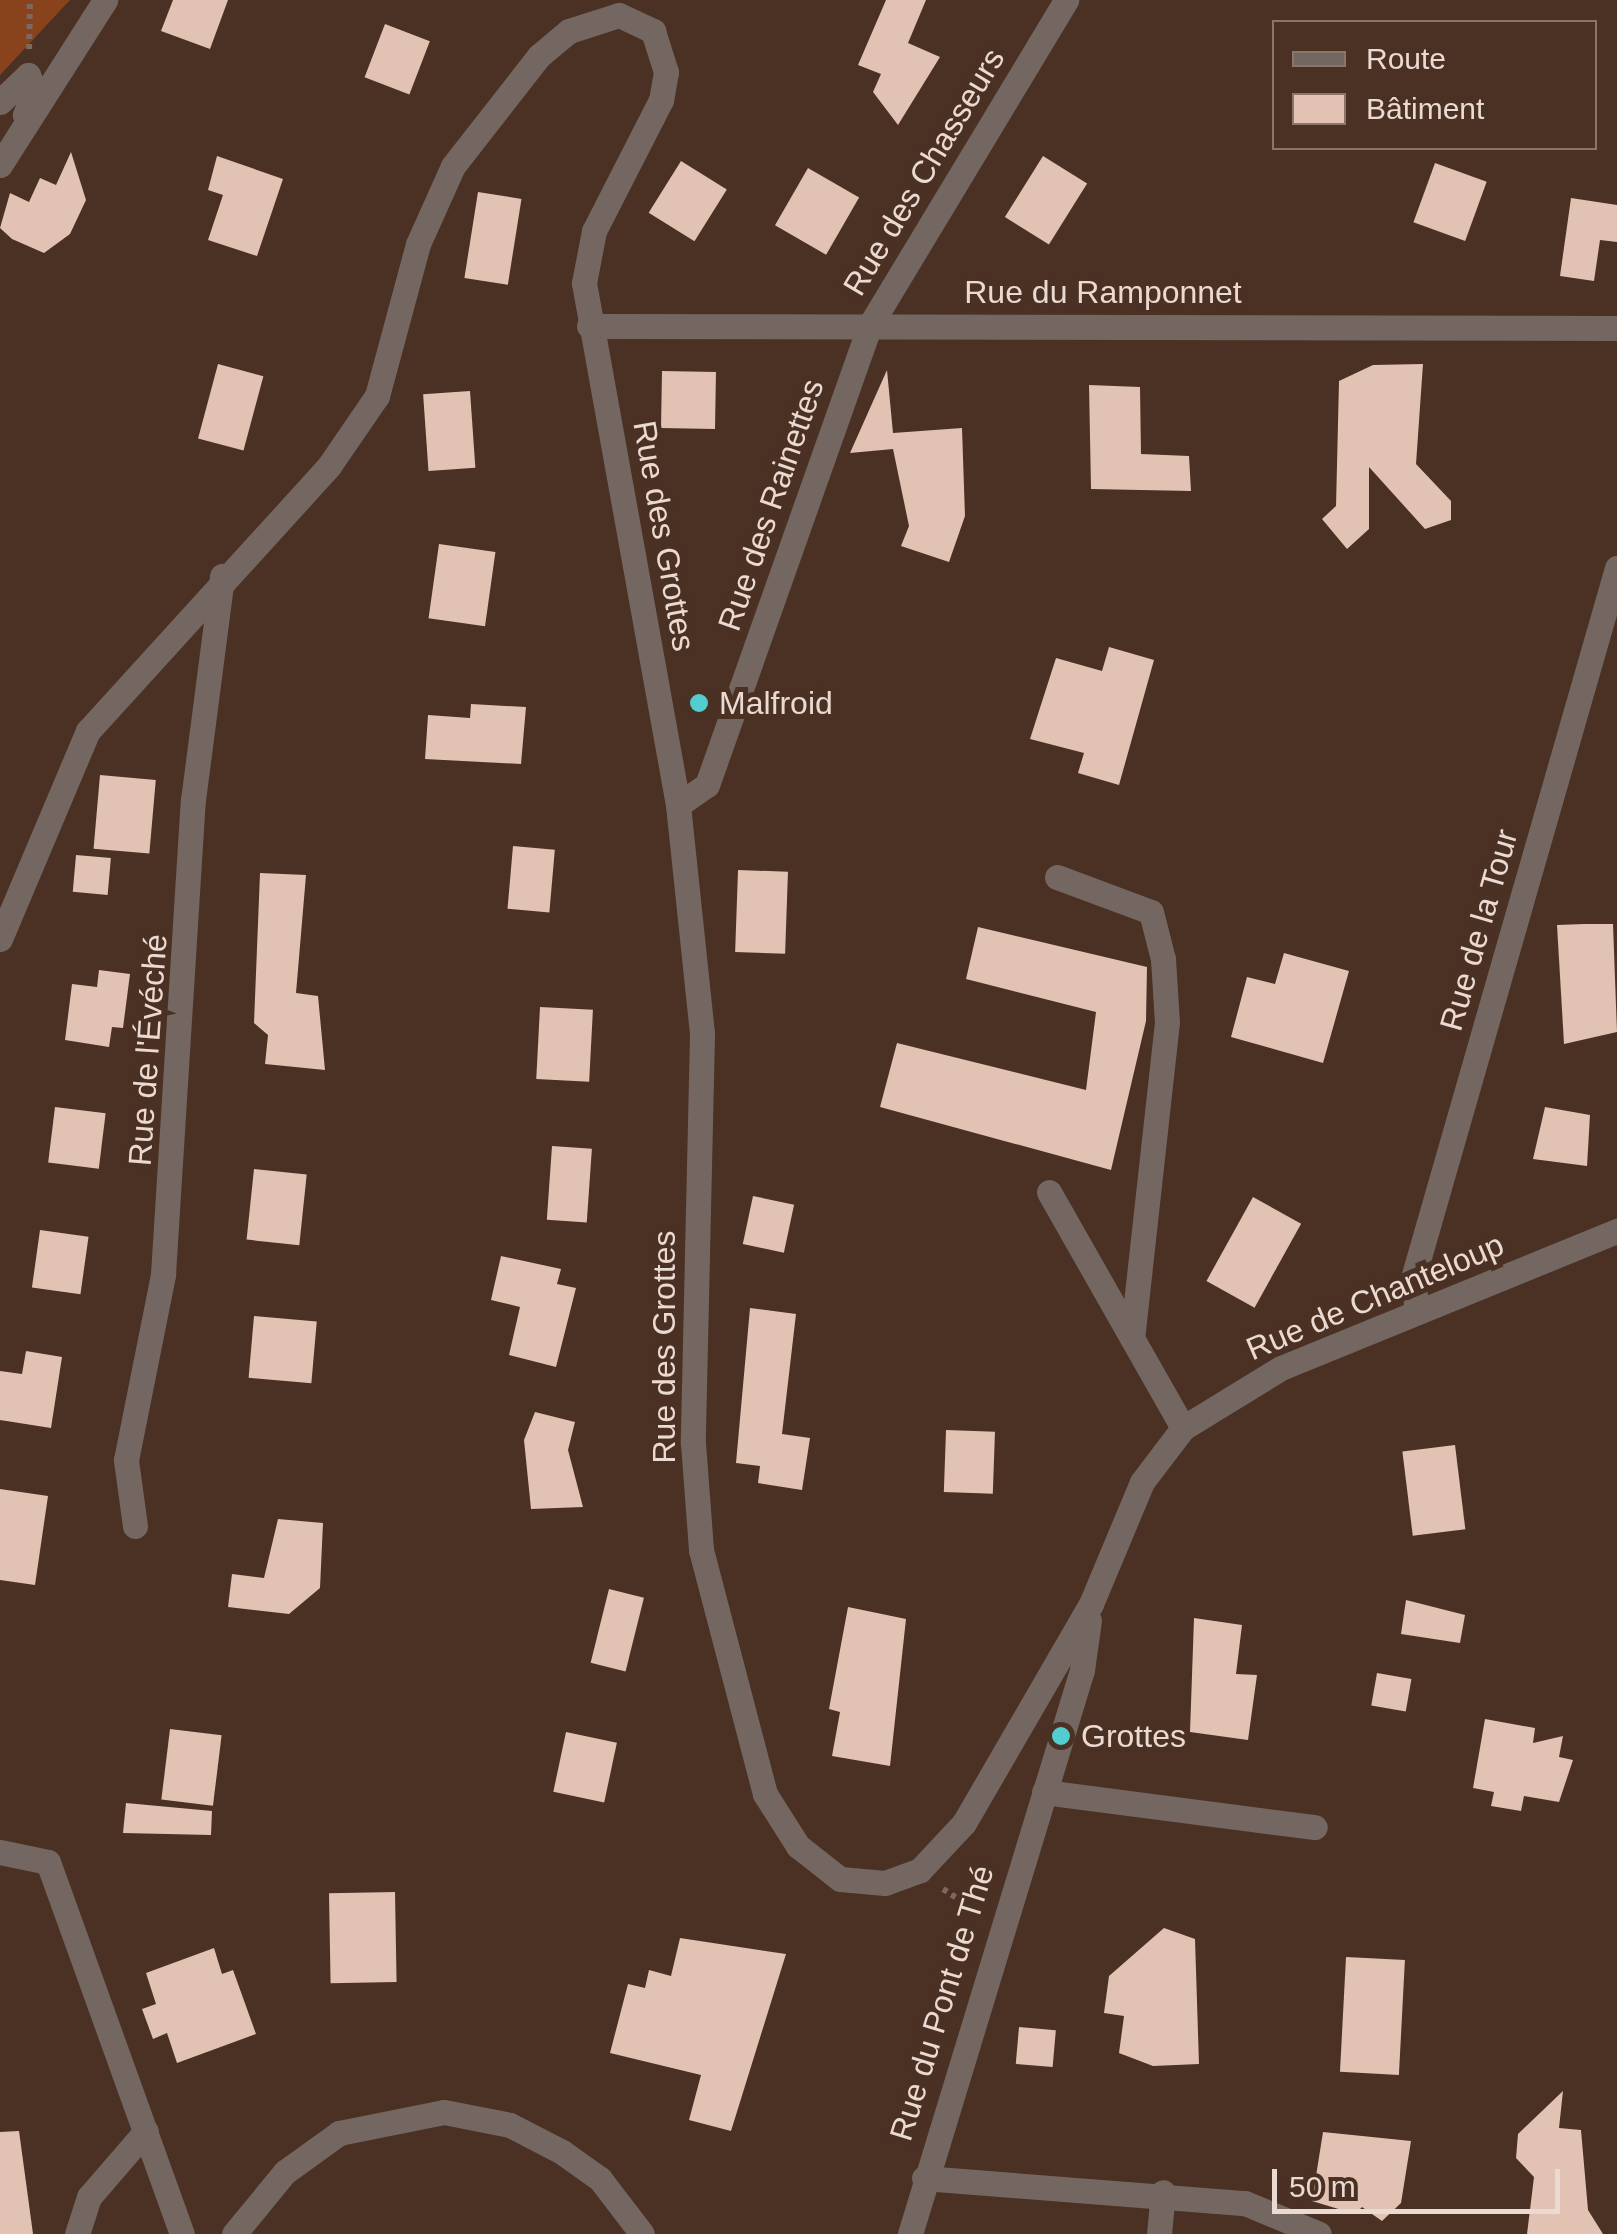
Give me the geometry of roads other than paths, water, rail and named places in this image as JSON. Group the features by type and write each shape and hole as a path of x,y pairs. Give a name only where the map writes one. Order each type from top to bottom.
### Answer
{"street":[{"path":"0,165 106,0"},
{"name":"Rue des Chasseurs","path":"869,326 1066,0"},
{"name":"Rue des Grottes","path":"0,939 88,731 222,576 329,466 377,396 432,206 514,81 569,31 644,10 666,72 661,100 594,230 584,283 678,804 702,1034 693,1443 701,1550 765,1794 798,1846 840,1879 885,1883 920,1870 964,1823 1091,1604"},
{"path":"0,102 28,75 34,91 16,139"},
{"name":"Rue du Ramponnet","path":"589,326 1617,328"},
{"name":"Rue des Rainettes","path":"678,804 708,786 869,326"},
{"name":"Rue de la Tour","path":"1417,1312 1412,1278 1617,568"},
{"name":"Rue de l'Évéché","path":"135,1526 126,1460 163,1274 193,800 222,576"},
{"path":"1057,877 1151,912 1163,959 1167,1022 1132,1338"},
{"path":"1049,1192 1183,1428"},
{"name":"Rue de Chanteloup","path":"1091,1604 1142,1482 1183,1428 1281,1368 1617,1231"},
{"name":"Rue du Pont de Thé","path":"910,2234 997,1930 1082,1670 1091,1604"},
{"path":"1044,1792 1315,1827"},
{"path":"0,1852 48,1862 182,2234"},
{"path":"234,2234 286,2172 339,2133 444,2112 510,2125 562,2152 600,2179 642,2234"},
{"path":"77,2234 89,2197 146,2132"},
{"path":"924,2178 1163,2192 1246,2203 1319,2234"},
{"path":"1158,2234 1163,2192"}],"place":[{"name":"Malfroid","path":"699,703"},
{"name":"Grottes","path":"1061,1736"}]}
